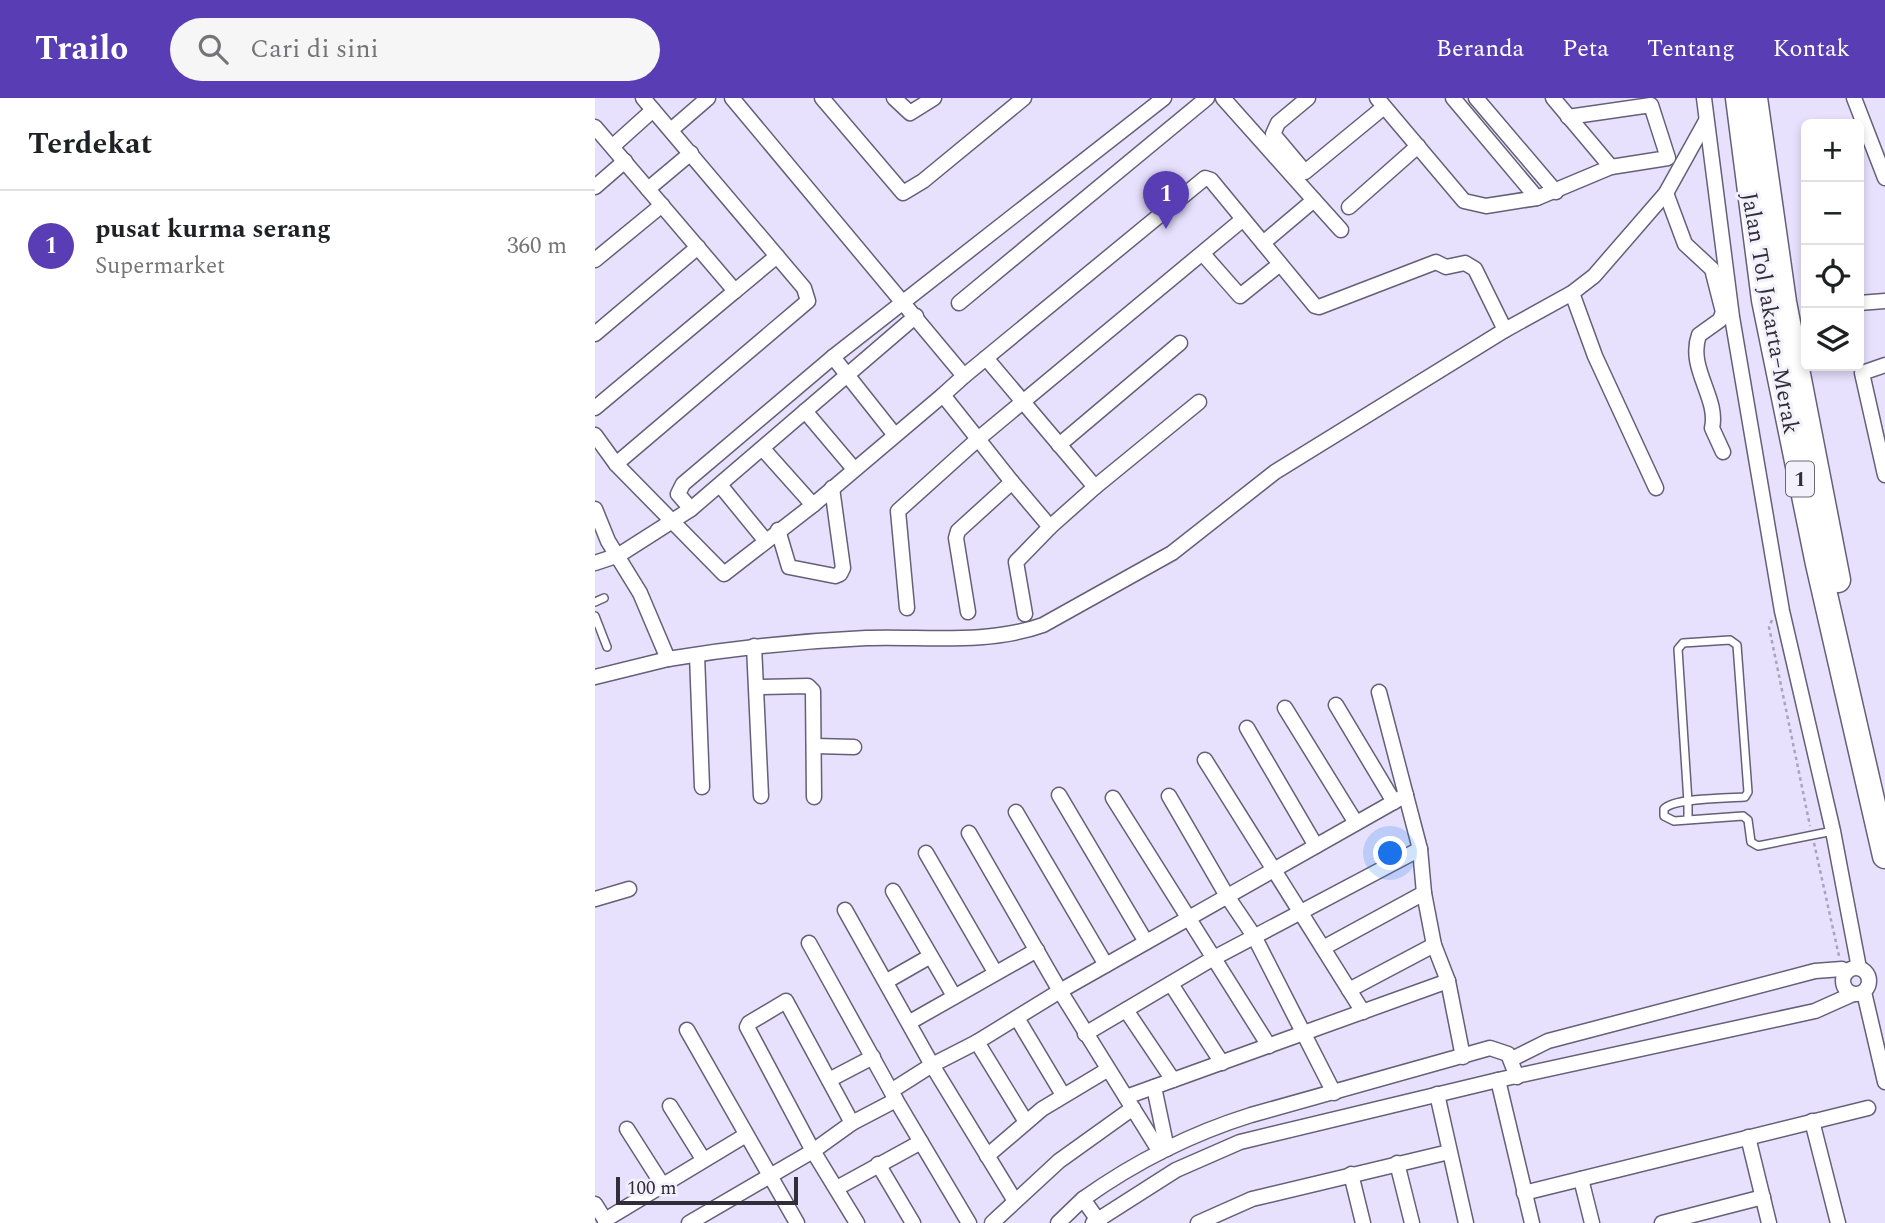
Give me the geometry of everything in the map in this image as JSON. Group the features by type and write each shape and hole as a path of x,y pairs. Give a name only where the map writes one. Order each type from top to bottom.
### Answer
{"highway":[{"name":"Jalan Tol Jakarta–Merak","path":"1738,98 1764,300 1818,564 1885,856"},
{"name":"Jalan Tol Jakarta–Merak","path":"1755,98 1787,315 1838,579 1885,788"}],"street":[{"path":"616,464 806,304 807,292 643,98"},
{"path":"671,130 708,98"},
{"path":"732,98 964,376"},
{"path":"822,98 903,193 923,181 1024,98"},
{"path":"894,98 910,113 934,98"},
{"path":"691,509 678,494 679,488 833,357 1164,98"},
{"path":"959,303 1207,98"},
{"path":"1223,98 1341,230"},
{"path":"1308,98 1278,123 1273,134 1305,172 1381,102 1464,201 1471,205 1537,198 1611,167 1668,158 1654,108 1646,105 1568,117"},
{"path":"1453,98 1537,198"},
{"path":"1476,98 1556,192"},
{"path":"1553,98 1611,167"},
{"path":"1704,98 1733,317 1782,611 1833,831 1849,970 1844,985 1859,993 1885,1082"},
{"path":"1854,98 1885,178"},
{"path":"613,146 653,110"},
{"path":"595,677 669,659 754,646 866,638 971,636 1021,632 1043,625 1172,554 1276,472 1505,330 1572,293 1594,276 1666,193 1706,121"},
{"path":"595,127 735,291"},
{"path":"1349,207 1418,146"},
{"path":"648,189 691,153"},
{"path":"595,187 625,161"},
{"path":"595,435 616,464 724,574 813,505 894,434 1198,181 1211,180 1242,220 1319,307 1436,262 1446,267 1468,263 1475,269 1505,330"},
{"path":"1666,193 1685,244 1712,269 1723,312 1720,320 1699,335 1696,343 1700,377 1715,417 1712,428 1723,452"},
{"path":"1263,243 1314,200"},
{"path":"595,260 662,205"},
{"path":"907,608 898,511 978,439 1242,220"},
{"path":"595,334 698,247"},
{"path":"1203,254 1240,296 1280,264"},
{"path":"595,408 777,256"},
{"path":"1572,293 1595,356 1656,488"},
{"path":"1864,302 1885,300"},
{"path":"595,563 619,555 691,509 916,316"},
{"path":"1059,444 1180,343"},
{"path":"833,357 894,434"},
{"path":"986,358 1095,487"},
{"path":"1885,365 1862,373 1885,475"},
{"path":"943,395 1050,527"},
{"path":"1025,614 1016,562 1095,487 1199,402"},
{"path":"775,406 791,422"},
{"path":"805,411 853,469"},
{"path":"763,449 813,505"},
{"path":"968,611 958,531 1012,482"},
{"path":"720,485 765,540"},
{"path":"778,530 789,567 835,576 840,574 843,568 832,488"},
{"path":"595,509 608,541 641,593 669,659"},
{"path":"754,646 761,796"},
{"path":"697,655 702,787"},
{"path":"757,687 808,686 812,689 814,797"},
{"path":"1378,691 1400,799 1420,849 1424,893 1434,945 1448,981 1463,1057"},
{"path":"1336,705 1400,799"},
{"path":"1285,708 1356,823"},
{"path":"1247,728 1316,846"},
{"path":"815,746 854,747"},
{"path":"1205,760 1363,1012"},
{"path":"1059,795 1146,942"},
{"path":"1169,796 1227,896 1254,936 1334,1093"},
{"path":"1113,798 1269,1046"},
{"path":"689,1223 813,1151 932,1065 977,1042 1060,991 1400,799"},
{"path":"1016,812 1106,965"},
{"path":"969,833 1107,1070 1164,1150"},
{"path":"1085,1034 1212,959 1420,849"},
{"path":"926,853 995,972"},
{"path":"595,899 629,889"},
{"path":"893,891 954,996"},
{"path":"1323,948 1424,893"},
{"path":"845,910 932,1065 1015,1201"},
{"path":"809,943 969,1223"},
{"path":"1349,990 1434,945"},
{"path":"909,1022 1037,950"},
{"path":"887,981 929,957"},
{"path":"1058,1223 1092,1214 1176,1170 1240,1142 1498,1080 1815,1012 1859,993 1870,979 1849,970 1815,971 1599,1026 1506,1054 1490,1048 1222,1125 1125,1170 1092,1214"},
{"path":"992,1223 1069,1153 1129,1103 1154,1087 1448,981"},
{"path":"1171,984 1222,1063"},
{"path":"852,1123 786,1001 748,1025 813,1151 857,1223"},
{"path":"1126,1010 1173,1080"},
{"path":"1017,1018 1063,1095"},
{"path":"687,1030 795,1222"},
{"path":"977,1042 1026,1122"},
{"path":"1506,1054 1517,1077"},
{"path":"829,1080 873,1057"},
{"path":"987,1156 1026,1122 1063,1095 1107,1070"},
{"path":"1498,1080 1532,1223"},
{"path":"1154,1087 1164,1150"},
{"path":"1437,1094 1467,1223"},
{"path":"670,1106 703,1159"},
{"path":"1524,1193 1868,1108"},
{"path":"1812,1121 1838,1223"},
{"path":"627,1129 662,1184"},
{"path":"595,1204 606,1221 662,1184 746,1135"},
{"path":"1748,1137 1769,1223"},
{"path":"837,1188 921,1142"},
{"path":"1198,1223 1252,1199 1449,1153"},
{"path":"1397,1163 1412,1223"},
{"path":"878,1164 913,1223"},
{"path":"1351,1174 1363,1223"},
{"path":"1581,1179 1592,1223"},
{"path":"1661,1223 1705,1218 1763,1197"}],"lane":[{"path":"595,602 604,598"},
{"path":"595,616 607,647"},
{"path":"1688,820 1688,802 1678,649 1683,643 1733,641 1737,645 1748,792 1745,797 1688,802 1668,804 1663,812 1671,821 1688,820 1743,816 1748,820 1753,845 1833,831"}],"path":[{"path":"1782,611 1769,627 1812,836 1849,970"}],"place":[{"name":"pusat kurma serang","path":"1166,229"}]}
